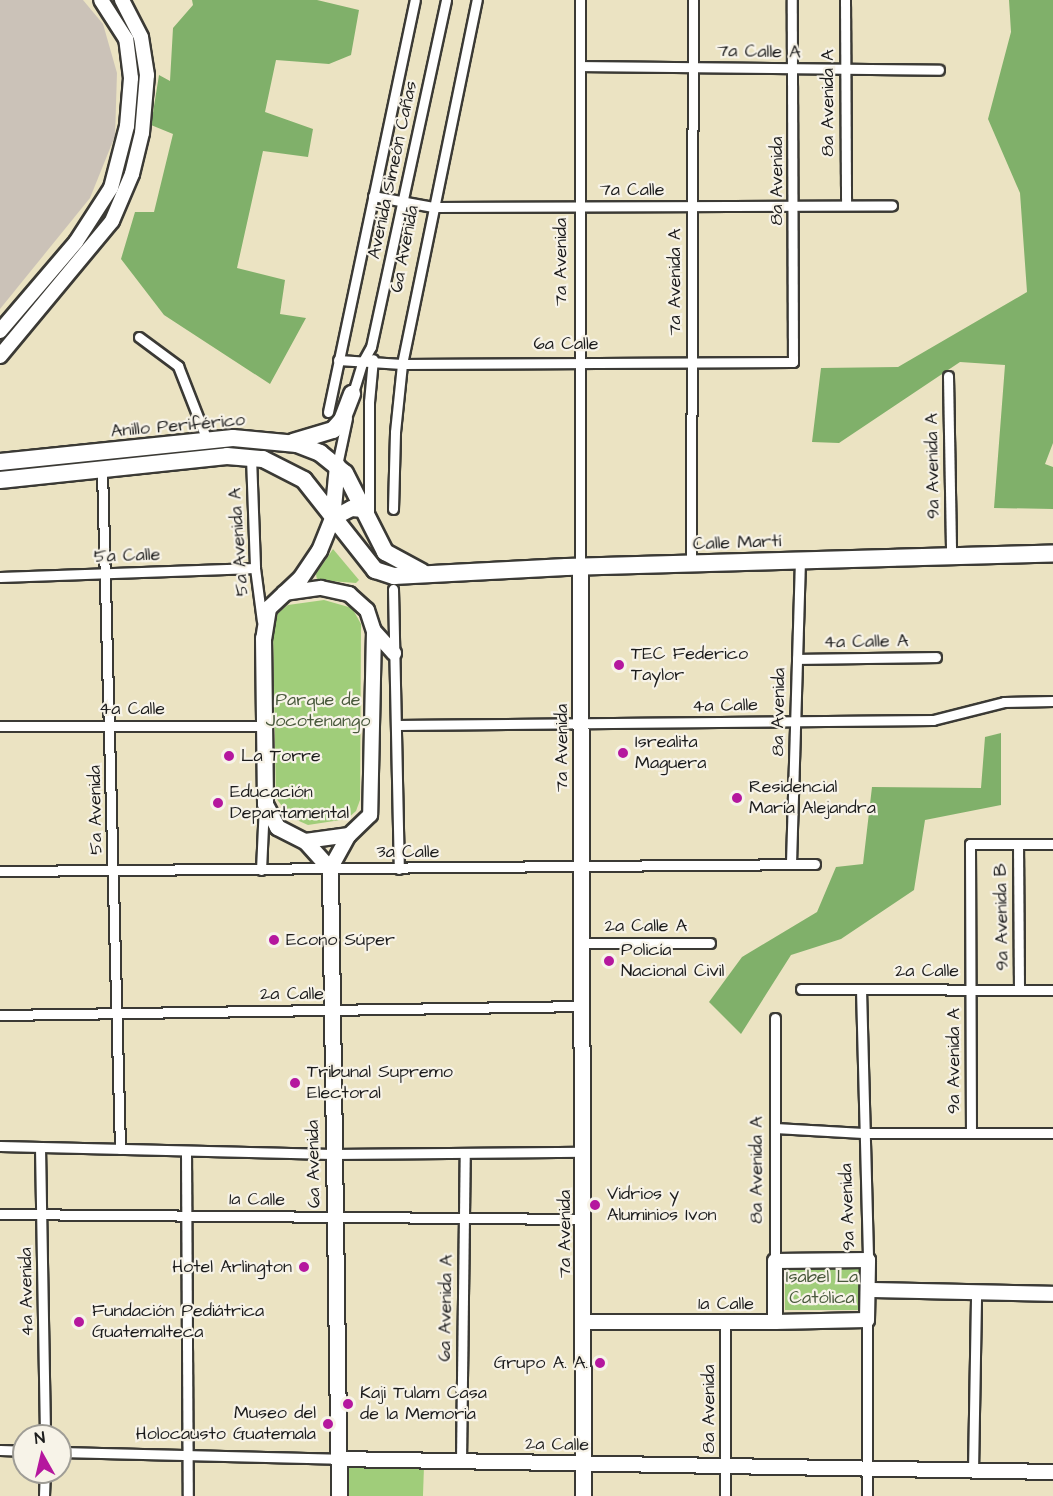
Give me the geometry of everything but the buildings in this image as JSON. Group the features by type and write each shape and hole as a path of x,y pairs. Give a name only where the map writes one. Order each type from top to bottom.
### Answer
{"highway":[{"path":"289,443 330,432 340,424 349,402"},
{"name":"Anillo Periférico","path":"0,462 244,437 289,443 320,453 337,465 352,482 366,517"},
{"name":"Anillo Periférico","path":"0,480 251,456 275,463 304,480 338,525"},
{"path":"338,525 362,537 366,517"},
{"path":"366,517 385,552 422,572"},
{"name":"Calle Martí","path":"338,525 381,573 405,577 422,572 580,566 1053,553"}],"main road":[{"path":"337,465 338,525"},
{"path":"330,869 305,841 277,827 265,799 263,626 268,608 314,560 351,508 366,517"},
{"name":"7a Avenida","path":"580,566 585,1219 583,1496"},
{"name":"6a Avenida","path":"330,869 332,1154 339,1496"}],"street":[{"path":"0,331 100,211 111,188 131,102 129,57 126,39 101,0"},
{"path":"0,356 112,221 132,174 147,104 144,54 122,0"},
{"path":"349,402 328,410 415,0"},
{"name":"Avenida Simeón Cañas","path":"337,465 349,402 362,363 371,347 446,0"},
{"name":"6a Avenida","path":"393,508 395,432 402,364 477,0"},
{"name":"7a Avenida","path":"580,0 580,566"},
{"name":"7a Avenida A","path":"691,564 693,0"},
{"name":"8a Avenida","path":"792,0 793,362"},
{"name":"8a Avenida A","path":"845,0 846,205"},
{"path":"129,57 144,54"},
{"name":"7a Calle A","path":"580,66 939,70"},
{"name":"7a Calle","path":"373,196 433,207 892,205"},
{"path":"100,211 112,221"},
{"path":"138,337 178,366 207,440"},
{"name":"Avenida Simeón Cañas","path":"366,517 369,402 374,363 371,347"},
{"name":"6a Calle","path":"338,360 402,364 580,360 793,362"},
{"name":"9a Avenida A","path":"948,376 951,556"},
{"name":"5a Avenida A","path":"251,456 255,568 263,626"},
{"name":"5a Avenida","path":"102,470 111,726 120,1149"},
{"name":"8a Avenida","path":"791,863 800,561"},
{"name":"5a Calle","path":"0,577 255,568"},
{"path":"284,593 321,588 349,594 367,610 374,631 372,805 368,819 349,835 330,869"},
{"path":"393,589 399,869"},
{"path":"374,631 394,653"},
{"name":"4a Calle A","path":"797,659 936,657"},
{"name":"4a Calle","path":"396,725 933,720 1004,702 1053,701"},
{"name":"4a Calle","path":"0,726 264,726"},
{"path":"261,870 265,799"},
{"path":"305,841 349,835"},
{"name":"9a Avenida A","path":"971,1133 970,844 1018,844"},
{"path":"1018,844 1053,844"},
{"name":"9a Avenida B","path":"1018,844 1019,990"},
{"name":"3a Calle","path":"0,871 815,864"},
{"name":"2a Calle A","path":"583,943 710,943"},
{"name":"2a Calle","path":"801,989 1053,990"},
{"name":"9a Avenida","path":"861,989 868,1260 867,1496"},
{"name":"2a Calle","path":"0,1015 331,1012 583,1006"},
{"name":"8a Avenida A","path":"775,1018 775,1322"},
{"path":"775,1128 863,1133 1053,1133"},
{"path":"0,1146 332,1154 465,1155 584,1152"},
{"name":"4a Avenida","path":"40,1148 45,1424"},
{"path":"186,1151 188,1496"},
{"name":"6a Avenida A","path":"461,1461 465,1155"},
{"name":"1a Calle","path":"0,1214 335,1219 585,1219"},
{"path":"775,1262 868,1260"},
{"path":"867,1290 1053,1294"},
{"path":"973,1471 976,1291"},
{"name":"1a Calle","path":"585,1322 867,1320"},
{"name":"8a Avenida","path":"725,1322 725,1496"},
{"name":"2a Calle","path":"72,1452 1053,1472"}],"shaded area":[{"path":"0,0 83,0 103,24 117,73 115,136 90,198 0,309"}],"green space":[{"path":"192,0 317,0 359,10 351,55 329,64 276,60 265,112 313,129 308,157 263,151 237,268 285,280 280,314 306,318 270,384 164,315 121,259 135,212 154,212 173,134 151,125 159,75 170,81 173,28 193,5"},
{"path":"1009,0 1053,0 1053,443 1045,464 1053,467 1053,509 994,508 1005,365 960,362 839,443 812,442 821,368 898,367 1027,292 1020,193 988,119 1011,32"},
{"path":"333,549 359,580 356,583 317,580 316,574"},
{"name":"Parque de Jocotenango","path":"324,600 352,608 361,624 360,800 356,811 347,819 308,825 290,817 276,798 273,627 278,613 288,605"},
{"path":"1001,733 1001,805 925,820 914,890 841,939 791,955 741,1034 709,1002 742,957 817,912 836,867 863,864 872,787 981,788 985,737"},
{"name":"Isabel La Católica","path":"785,1266 860,1266 860,1310 785,1310"},
{"path":"349,1465 424,1468 423,1496 348,1496"}],"place":[{"name":"TEC Federico Taylor","path":"619,665"},
{"name":"Isrealita Maguera","path":"623,753"},
{"name":"La Torre","path":"229,756"},
{"name":"Residencial María Alejandra","path":"737,798"},
{"name":"Educación Departamental","path":"218,803"},
{"name":"Econo Súper","path":"274,940"},
{"name":"Policía Nacional Civil","path":"609,961"},
{"name":"Tribunal Supremo Electoral","path":"295,1083"},
{"name":"Vidrios y Aluminios Ivon","path":"595,1205"},
{"name":"Hotel Arlington","path":"304,1267"},
{"name":"Fundación Pediátrica Guatemalteca","path":"79,1322"},
{"name":"Grupo A. A.","path":"600,1363"},
{"name":"Kaji Tulam Casa de la Memoria","path":"348,1404"},
{"name":"Museo del Holocausto Guatemala","path":"328,1424"}]}
